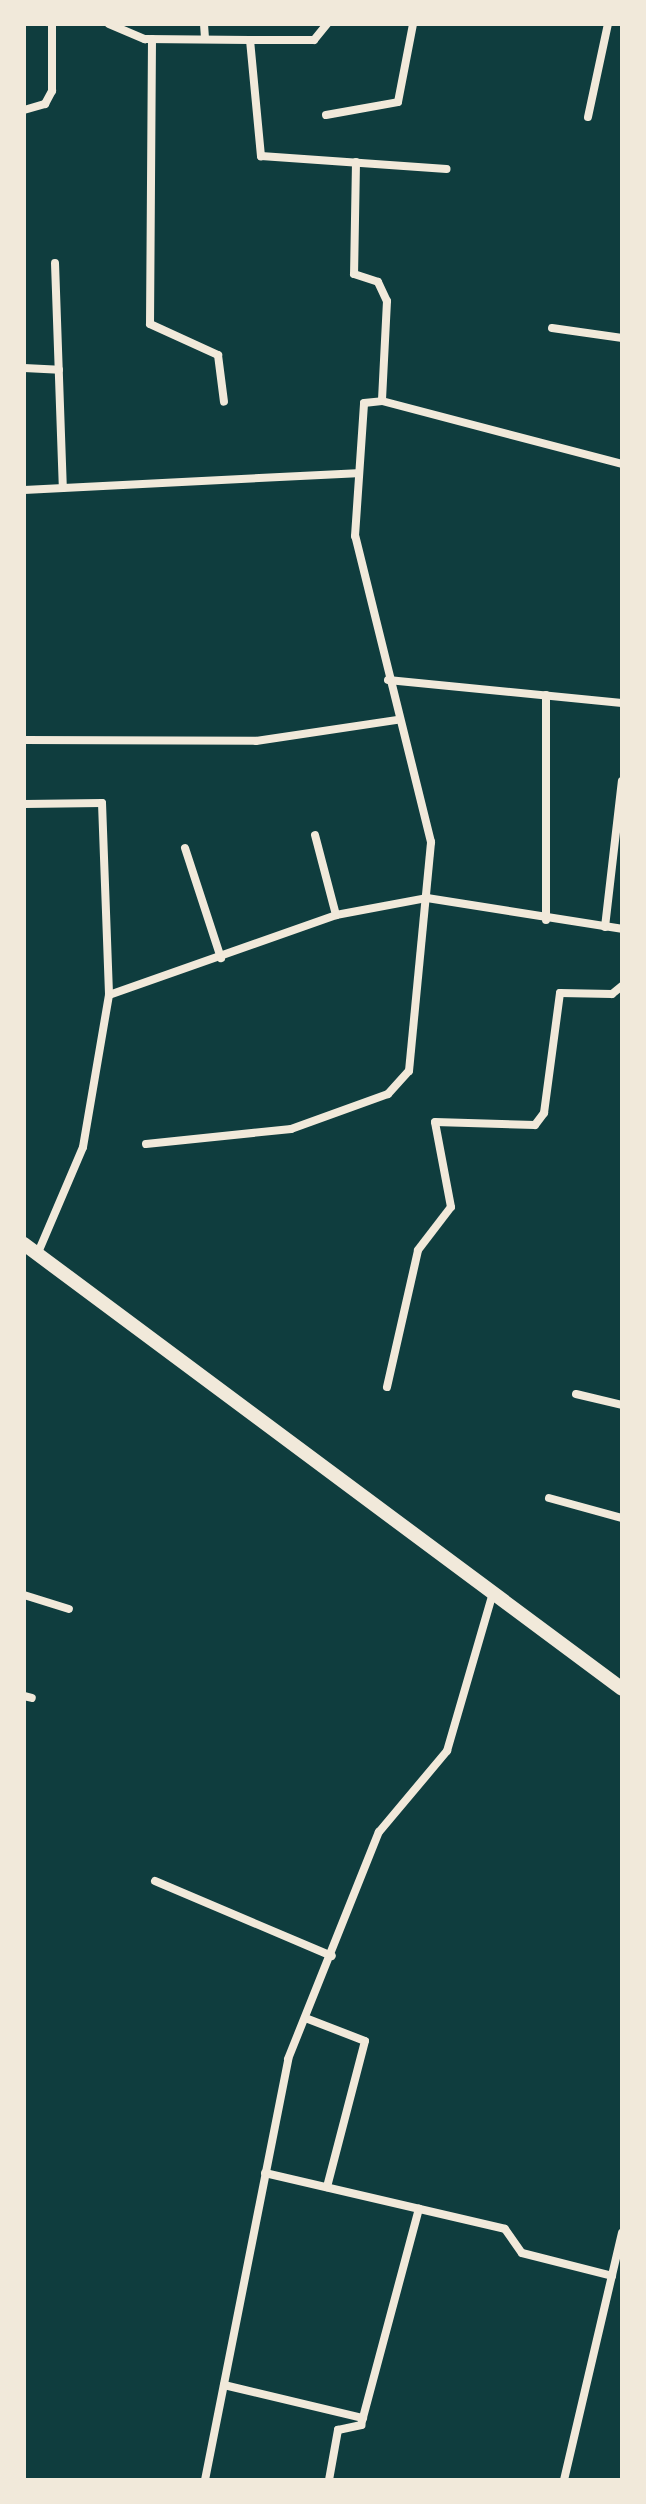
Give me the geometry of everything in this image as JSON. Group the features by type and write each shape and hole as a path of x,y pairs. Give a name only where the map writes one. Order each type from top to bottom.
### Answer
{"main road":[{"path":"24,1244 622,1689"}],"street":[{"path":"24,110 45,104 52,91 52,24"},
{"path":"109,24 152,39 250,40 314,40 327,24"},
{"path":"204,24 205,39"},
{"path":"326,115 398,102 413,24"},
{"path":"588,117 608,24"},
{"path":"152,39 150,324 218,355 224,402"},
{"path":"250,40 261,156 447,169"},
{"path":"356,162 354,274 378,282 387,301 382,401"},
{"path":"55,263 63,488"},
{"path":"552,328 622,338"},
{"path":"24,368 59,370"},
{"path":"146,1144 291,1129 406,1083 431,842 397,720 355,536 361,411 364,403 382,401 622,464"},
{"path":"24,490 357,473"},
{"path":"388,680 622,703"},
{"path":"546,695 546,920"},
{"path":"24,740 256,741 397,720"},
{"path":"605,927 622,781"},
{"path":"24,804 102,803 109,995 83,1147 37,1255"},
{"path":"315,835 336,915"},
{"path":"185,848 221,958"},
{"path":"109,995 336,915 427,898 546,920 622,929"},
{"path":"387,1387 418,1250 451,1207 435,1122 535,1125 544,1113 560,993 612,994 622,986"},
{"path":"576,1394 622,1405"},
{"path":"549,1498 622,1518"},
{"path":"205,2480 288,2059 308,2019 387,1819 447,1751 493,1593"},
{"path":"24,1595 69,1609"},
{"path":"155,1881 332,1956"},
{"path":"308,2019 354,2031 365,2041 327,2187"},
{"path":"265,2173 505,2229 522,2253 612,2276"},
{"path":"329,2480 338,2430 358,2428 363,2418 419,2209"},
{"path":"564,2480 622,2233"},
{"path":"224,2385 363,2418"}]}
